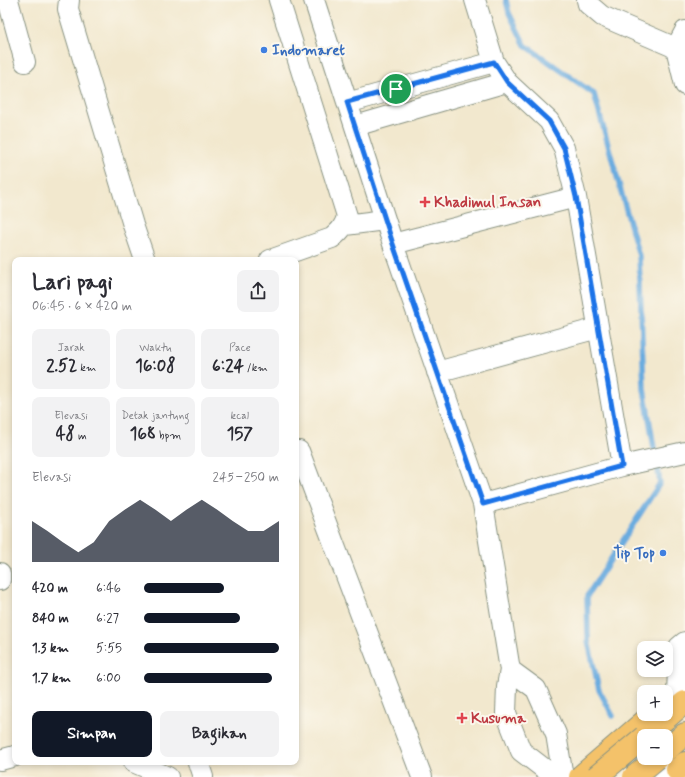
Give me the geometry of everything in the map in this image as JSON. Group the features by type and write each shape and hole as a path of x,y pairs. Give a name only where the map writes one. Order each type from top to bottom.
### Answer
{"highway":[{"path":"596,777 678,696"},
{"path":"641,769 639,757 635,747 638,734 648,726"},
{"path":"580,777 648,726"},
{"path":"673,744 685,734"}],"street":[{"path":"8,0 25,62"},
{"path":"68,0 70,17 144,257"},
{"path":"278,257 332,238 340,232 345,225 347,216 279,0"},
{"path":"314,0 393,244 483,504 510,670 507,686 506,713 521,750 556,777"},
{"path":"475,0 494,62 507,82 549,121 564,148 576,197 598,328 631,464"},
{"path":"587,0 588,4 602,16 680,47"},
{"path":"685,31 680,47 685,85"},
{"path":"347,102 494,62"},
{"path":"355,126 507,82"},
{"path":"393,244 576,197"},
{"path":"345,225 385,220"},
{"path":"437,372 598,328"},
{"path":"299,451 422,777"},
{"path":"483,504 631,464 680,453"},
{"path":"0,574 0,580"},
{"path":"678,696 679,647 685,642"},
{"path":"510,670 536,689 556,734 563,777"},
{"path":"0,760 12,757"},
{"path":"140,765 168,777"},
{"path":"199,765 203,777"},
{"path":"641,769 660,768 682,770"}],"waterway":[{"path":"506,0 509,13 525,45 594,94 639,256 644,389 660,483 587,596 588,641 599,690 613,716"}],"place":[{"name":"Indomaret","path":"264,50"},
{"name":"Khadimul Insan","path":"425,202"},
{"name":"Tip Top","path":"663,553"},
{"name":"Kusuma","path":"462,718"}],"route":[{"path":"494,62 507,82 549,121 557,134 564,148 576,197 622,466 483,504 393,244 347,102 396,89 494,62"}]}
